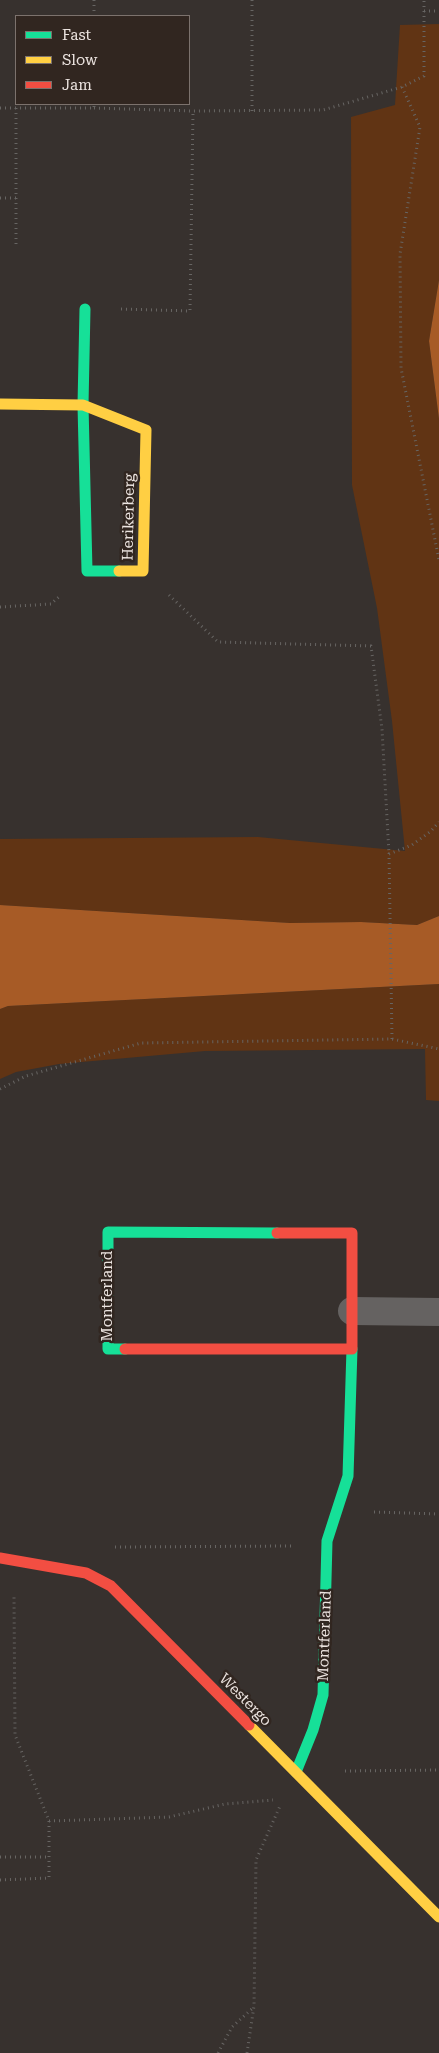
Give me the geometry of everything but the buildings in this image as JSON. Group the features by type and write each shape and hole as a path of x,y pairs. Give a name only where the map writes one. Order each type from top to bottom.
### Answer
{"street":[{"path":"85,309 83,405 87,571"},
{"name":"Herikerberg","path":"0,404 83,405 146,430 143,571 87,571"},
{"name":"Montferland","path":"296,1772 313,1730 323,1695 327,1541 348,1476 352,1348 352,1233 108,1232 108,1349 352,1348"},
{"path":"352,1311 439,1312"},
{"name":"Westergo","path":"0,1558 86,1573 111,1586 439,1917"}],"path":[{"path":"94,0 94,15"},
{"path":"252,0 252,111"},
{"path":"0,108 94,106 193,111 323,110 402,87 424,76 424,0"},
{"path":"424,11 439,11"},
{"path":"402,87 420,127 400,254 401,368 439,560"},
{"path":"16,108 16,244"},
{"path":"85,309 190,311 193,111"},
{"path":"0,198 16,198"},
{"path":"0,606 51,604 87,571"},
{"path":"143,571 218,642 370,646 382,729 389,854 392,1039"},
{"path":"389,854 412,845 431,832 439,822"},
{"path":"0,1089 26,1076 141,1043 392,1039 439,1049"},
{"path":"336,1511 439,1514"},
{"path":"86,1573 110,1547 328,1546"},
{"path":"0,1880 50,1878 49,1821 15,1735 14,1560"},
{"path":"247,2053 254,2006 256,1860 296,1772 439,1770"},
{"path":"49,1821 169,1817 225,1804 283,1800"},
{"path":"0,1857 50,1857"},
{"path":"218,2053 232,2027 254,2006"}],"shaded area":[{"path":"439,24 439,280 429,341 439,419 439,916 417,925 361,922 290,923 0,905 0,839 258,837 405,851 392,721 377,608 352,485 351,117 395,105 400,25"},
{"path":"439,280 439,419 429,341"},
{"path":"0,905 290,923 361,922 417,925 439,916 439,984 8,1006 0,1009"},
{"path":"439,984 439,1101 426,1100 425,1049 205,1051 59,1064 16,1072 0,1079 0,1009 8,1006"}],"traffic: fast":[{"path":"85,309 83,405 87,571 119,571"},
{"path":"125,1349 108,1349 108,1232 277,1233"},
{"path":"296,1772 313,1730 323,1695 327,1541 348,1476 352,1349"}],"traffic: slow":[{"path":"0,404 83,405 146,430 143,571 119,571"},
{"path":"249,1725 439,1917"}],"traffic: jam":[{"path":"277,1233 352,1233 352,1348"},
{"path":"125,1349 352,1349"},
{"path":"0,1558 86,1573 111,1586 249,1725"}]}
